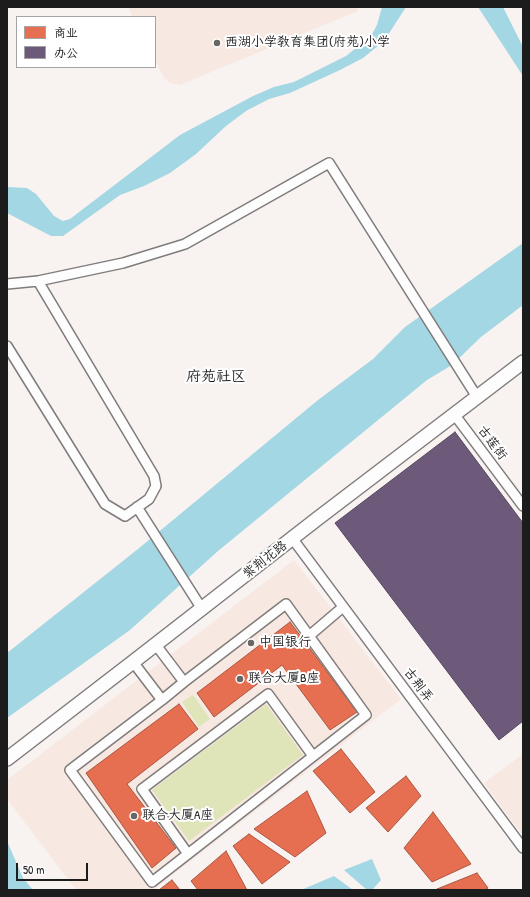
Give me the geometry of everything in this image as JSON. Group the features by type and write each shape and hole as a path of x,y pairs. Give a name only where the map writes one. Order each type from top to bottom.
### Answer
{"street":[{"path":"7,284 38,281 123,263 185,244 329,163 477,396"},
{"path":"7,346 105,504 125,516 149,499 156,486 154,476 38,281"},
{"name":"紫荆花路","path":"7,759 156,645 292,538 523,362"},
{"name":"古莲街","path":"454,414 523,506"},
{"path":"137,507 202,609"},
{"name":"古荆弄","path":"292,538 523,848"},
{"path":"286,604 366,715 152,882 70,770 184,682 286,604"},
{"path":"309,636 343,607"},
{"path":"156,645 184,682"},
{"path":"133,662 162,700"},
{"path":"188,854 142,789 268,694 314,756"}],"shaded area":[{"name":"西湖小学教育集团(府苑)小学","path":"128,7 356,7 358,11 180,85 170,83 163,76 156,62 156,16 132,16"},
{"path":"294,560 401,699 153,890 76,890 7,799 7,780"},
{"path":"523,754 523,836 484,783"}],"green space":[{"path":"193,695 210,719 199,727 182,702"},
{"path":"266,704 303,755 189,841 152,790"}],"water":[{"path":"382,7 406,7 384,41 363,58 290,93 269,99 246,111 226,126 196,154 170,173 144,186 120,195 63,236 51,236 7,213 7,187 27,188 36,194 54,216 63,221 70,219 180,135 253,96 274,87 294,82 346,56 371,36 377,25"},
{"path":"478,7 503,7 523,47 523,76"},
{"path":"523,243 523,305 481,337 452,365 427,380 218,551 130,630 7,718 7,653 138,549 318,400 373,359 405,327"},
{"path":"7,841 23,878 33,890 7,890"},
{"path":"372,859 381,880 372,890 367,890 344,870"},
{"path":"334,876 353,890 301,890"}],"building: 商业":[{"name":"联合大厦B座","path":"290,622 357,712 330,730 282,665 214,717 197,693"},
{"name":"联合大厦A座","path":"179,704 198,729 127,784 176,848 152,868 86,773"},
{"path":"341,749 375,792 350,813 313,771"},
{"path":"406,776 421,796 388,832 366,808"},
{"path":"307,791 326,833 295,857 254,829"},
{"path":"433,812 471,864 432,882 404,848"},
{"path":"249,834 290,862 262,884 233,846"},
{"path":"226,851 247,890 198,890 191,881"},
{"path":"477,873 488,888 485,890 437,889"},
{"path":"172,880 180,890 159,890"}],"building: 办公":[{"path":"455,432 523,523 523,721 499,740 335,523"}],"place":[{"name":"西湖小学教育集团(府苑)小学","path":"217,43"},
{"name":"中国银行","path":"251,643"},
{"name":"联合大厦B座","path":"240,679"},
{"name":"联合大厦A座","path":"134,816"}],"district":[{"name":"府苑社区","path":"216,377"}]}
